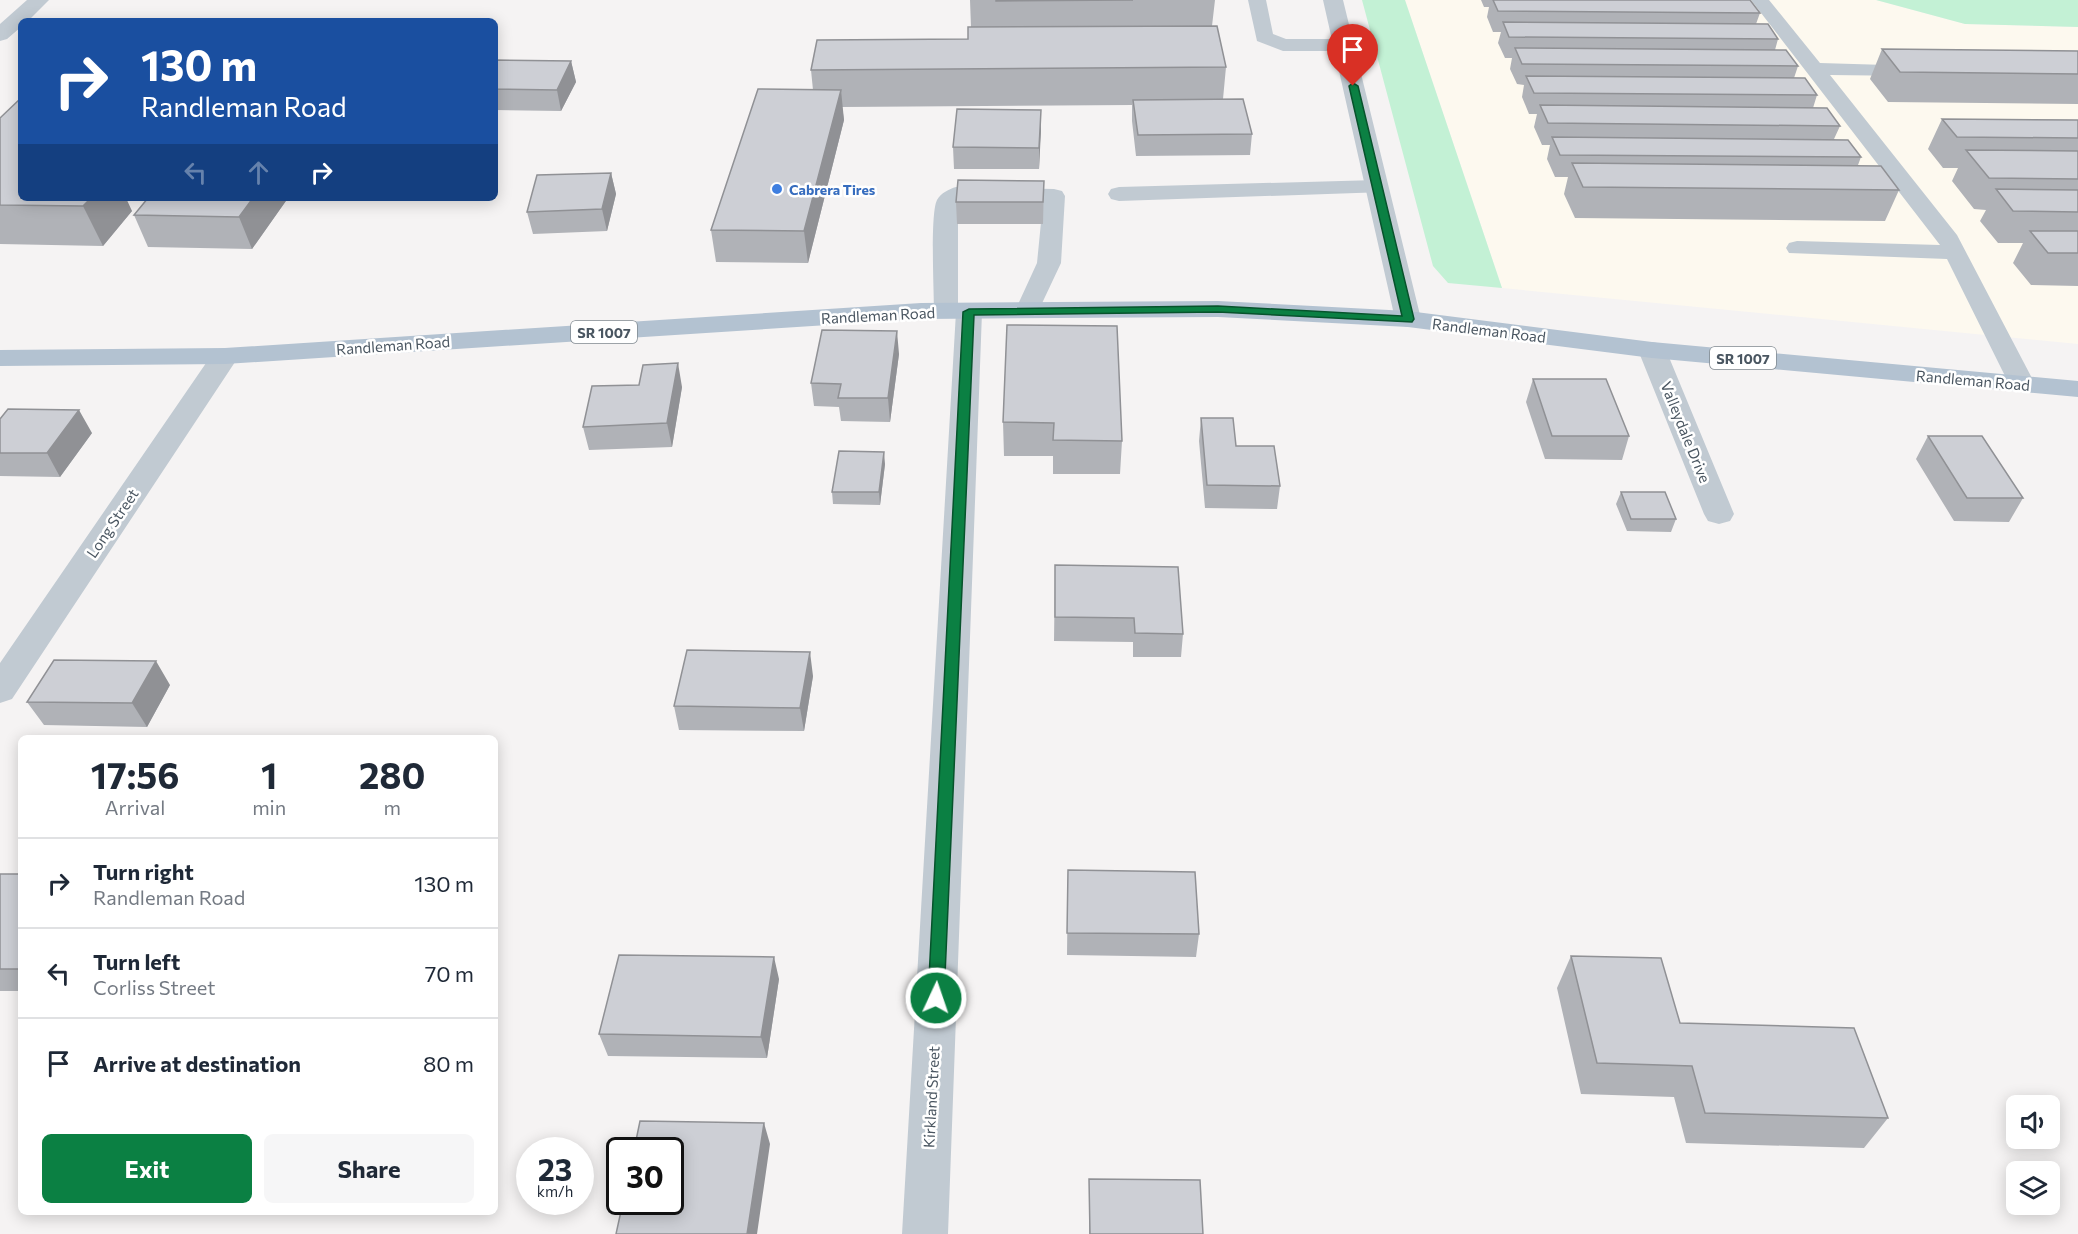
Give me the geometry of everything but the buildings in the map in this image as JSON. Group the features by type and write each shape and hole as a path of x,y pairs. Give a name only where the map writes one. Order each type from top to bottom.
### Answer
{"main road":[{"name":"Randleman Road","path":"0,358 225,356 921,311 1218,309 1408,319 1652,350 2078,389"}],"street":[{"path":"19,18 39,0"},
{"path":"1333,0 1408,319"},
{"path":"0,35 18,19"},
{"name":"Kirkland Street","path":"925,1234 957,312"},
{"name":"Valleydale Drive","path":"1652,350 1719,514"},
{"name":"Long Street","path":"0,690 225,356"}],"lane":[{"path":"1257,0 1264,37 1283,45 1344,45"},
{"path":"1760,0 1946,235 2022,384"},
{"path":"1814,69 1934,70"},
{"path":"1119,194 1377,187"},
{"path":"957,312 945,220 948,201 956,194 1054,196 1049,263 1027,311"},
{"path":"1797,248 1955,252"}],"shaded area":[{"path":"1405,0 1876,0 1965,24 2078,27 2078,344 1502,288"}],"green space":[{"path":"1362,0 1405,0 1502,288 1448,283 1433,266"},
{"path":"1876,0 2078,0 2078,27 1965,24"}],"place":[{"name":"Cabrera Tires","path":"777,189"}],"route":[{"path":"936,998 969,312 1218,309 1408,319 1353,86"}]}
